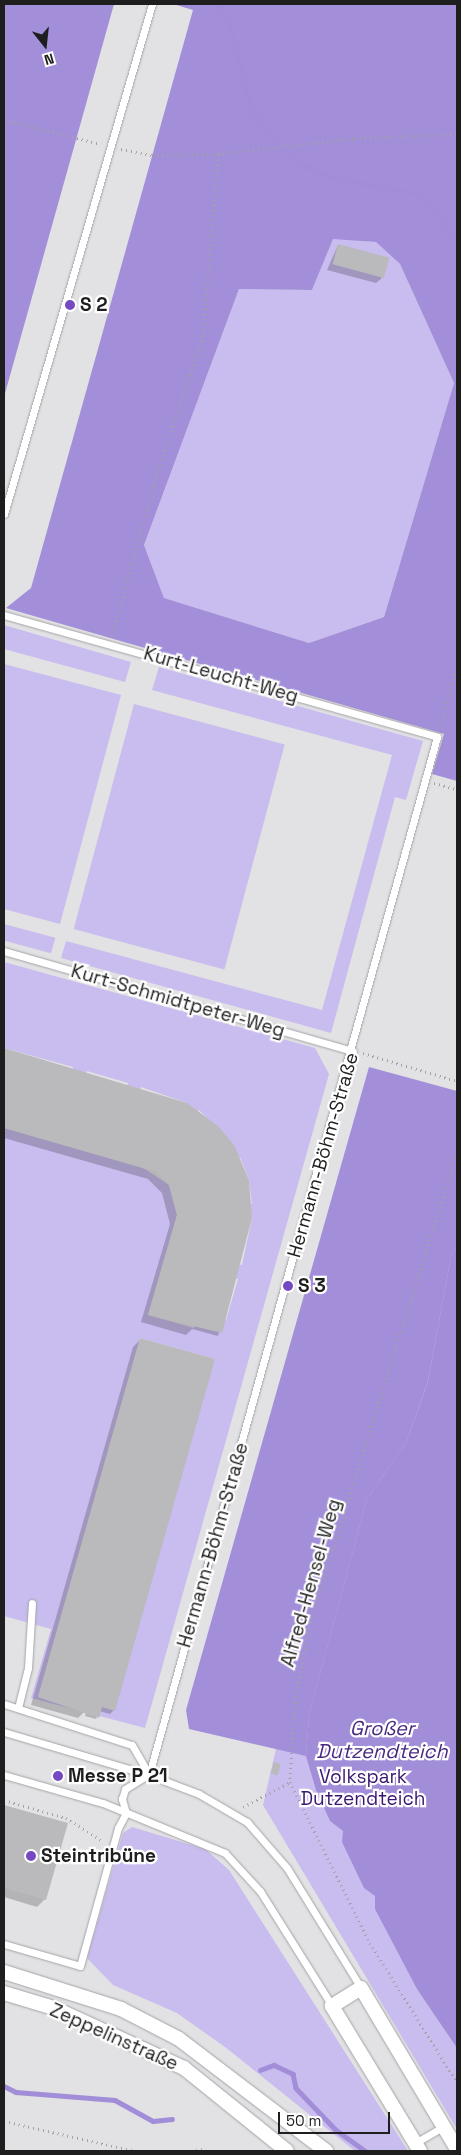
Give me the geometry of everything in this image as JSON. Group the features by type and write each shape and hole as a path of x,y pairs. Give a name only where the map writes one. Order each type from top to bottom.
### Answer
{"street":[{"name":"Zeppelinstraße","path":"4,1972 121,2009 179,2039 326,2151"},
{"path":"418,2147 332,2006 361,1988 457,2149"},
{"name":"Zeppelinstraße","path":"4,1993 54,2008 184,2068 288,2151"}],"lane":[{"path":"4,514 108,146 152,4"},
{"name":"Kurt-Leucht-Weg","path":"4,615 110,643 437,737"},
{"name":"Hermann-Böhm-Straße","path":"148,1775 353,1051 437,737"},
{"name":"Kurt-Schmidtpeter-Weg","path":"4,951 353,1051"},
{"path":"18,1708 28,1668 32,1603"},
{"path":"4,1704 132,1745 148,1775"},
{"path":"4,1732 148,1775 232,1812 278,1856 361,1988"},
{"path":"4,1775 126,1813 205,1842 232,1860 271,1906 332,2006"},
{"path":"4,1944 80,1966 113,1847 126,1813 122,1799 125,1789 148,1775"},
{"path":"418,2147 445,2126"}],"path":[{"path":"4,120 152,155 218,154 288,148 355,138 457,134"},
{"path":"110,643 154,484 203,335 218,154"},
{"path":"437,737 457,664"},
{"path":"425,781 457,789"},
{"path":"353,1051 457,1081"},
{"name":"Alfred-Hensel-Weg","path":"457,1154 310,1623 294,1703 290,1782 370,1943 457,2082"},
{"path":"232,1812 290,1782"},
{"path":"4,1800 66,1818 113,1847"},
{"path":"4,2121 135,2151"},
{"path":"191,2151 203,2150"}],"green space":[{"path":"333,238 376,242 400,264 454,383 384,617 309,643 164,598 144,545 239,289 312,290"},
{"path":"4,625 131,662 125,682 4,649"},
{"path":"4,664 121,695 60,924 4,909"},
{"path":"159,667 423,741 406,800 395,797 331,1033 61,958 66,941 322,1010 392,755 152,690"},
{"path":"134,704 285,744 224,969 74,929"},
{"path":"4,924 55,938 51,953 4,941"},
{"path":"4,962 315,1048 329,1074 145,1728 31,1698 51,1629 4,1616 4,1128 142,1167 169,1185 177,1215 148,1315 194,1328 199,1312 226,1320 238,1279 211,1271 215,1258 242,1265 252,1218 224,1204 252,1204 249,1180 240,1157 216,1170 234,1145 199,1110 184,1134 173,1126 187,1103 141,1087 133,1114 120,1110 128,1083 87,1071 78,1098 65,1094 73,1067 4,1048","holes":["140,1338 215,1359 38,1697"]},
{"name":"Großer Dutzendteich","path":"457,1132 457,2129 263,1805 288,1697"},
{"path":"132,1827 205,1849 229,1870 408,2151 355,2151 225,2047 177,2013 113,1985 87,1958 123,1833"}],"shaded area":[{"path":"4,4 114,4 4,397"},
{"path":"173,4 457,4 457,781 432,774 444,734 6,608 31,588 193,10","holes":["333,239 376,242 400,264 454,383 384,617 309,643 164,598 144,545 239,289 312,290"]},
{"path":"369,1067 457,1091 457,1247 452,1251 428,1381 406,1443 367,1499 309,1715 306,1756 189,1729 186,1710"}],"water":[{"name":"Großer Dutzendteich","path":"457,1247 457,2048 417,1989 375,1909 375,1896 364,1888 342,1842 343,1831 330,1821 316,1790 306,1756 309,1715 367,1499 406,1443 428,1382 452,1251"}],"building":[{"path":"338,244 389,258 384,278 333,264"},
{"path":"4,1048 187,1103 218,1126 234,1145 249,1180 252,1218 222,1333 148,1315 177,1215 169,1185 156,1172 4,1128"},
{"path":"140,1338 215,1359 115,1711 102,1707 99,1718 38,1697"},
{"path":"274,1762 281,1764 277,1775 271,1774"},
{"name":"Steintribüne","path":"4,1805 68,1823 46,1900 4,1888"}],"waterway":[{"path":"217,4 230,25 252,111 292,159 330,177 422,194 457,240"},
{"path":"260,2070 274,2065 293,2074 296,2088 335,2129 365,2151"},
{"path":"4,2086 16,2092 115,2100 153,2121 172,2119"}],"place":[{"name":"S 2","path":"70,305"},
{"name":"S 3","path":"288,1286"},
{"name":"Messe P 21","path":"58,1776"},
{"name":"Steintribüne","path":"31,1856"}],"park label":[{"name":"Volkspark Dutzendteich","path":"363,1788"}]}
